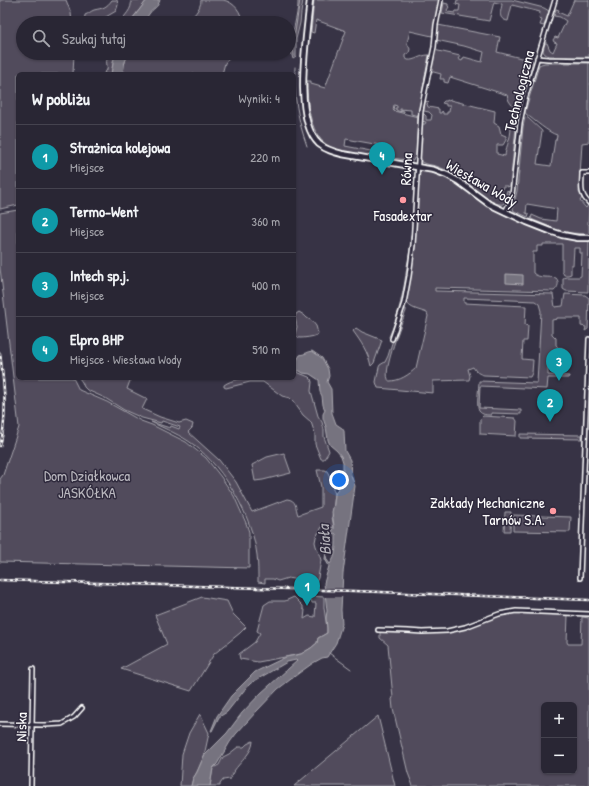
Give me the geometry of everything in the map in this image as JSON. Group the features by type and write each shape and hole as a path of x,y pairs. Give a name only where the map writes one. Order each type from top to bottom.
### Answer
{"street":[{"name":"Wiesława Wody","path":"310,0 304,52 303,93 307,120 312,133 319,144 330,151 342,154 434,170 453,178 482,200 505,212 554,233 570,237 589,238"},
{"name":"Równa","path":"392,339 404,303 409,276 413,245 421,110 434,47 436,25 441,0"},
{"name":"Technologiczna","path":"505,212 510,203 520,123 525,100 555,0"},
{"path":"537,58 548,60 589,60"},
{"path":"589,173 582,173 582,192 583,196 589,203"},
{"path":"580,578 589,339"},
{"path":"583,497 589,498"},
{"path":"378,630 422,632 447,631 465,627 499,614 516,611 589,614"},
{"name":"Niska","path":"31,786 33,669"},
{"path":"0,724 62,724 74,718 82,708"}],"green space":[{"path":"0,0 66,0 71,16 16,16 16,60 74,60 73,72 16,72 16,205 0,209"},
{"path":"112,0 117,0 118,5 116,11 108,16 85,16 94,10 108,5"},
{"path":"131,0 147,0 134,16 125,16 131,7"},
{"path":"201,0 227,1 237,8 241,16 193,16 201,4"},
{"path":"298,0 303,0 296,39 296,17"},
{"path":"314,0 440,0 432,36 410,31 407,43 410,49 409,53 405,55 405,58 408,60 429,55 418,116 411,114 411,110 400,109 404,112 397,111 395,108 397,108 397,106 394,105 393,110 418,117 416,158 414,158 413,161 379,156 380,145 346,139 345,146 376,152 375,156 337,150 327,145 316,133 310,116 307,81 311,81 311,84 325,88 346,31 316,20 314,33 311,32"},
{"path":"457,0 512,0 544,8 549,11 544,26 540,25 542,20 539,19 540,12 512,5 508,21 502,19 500,15 502,4 494,2 489,21 442,13 444,3 448,4 448,12 455,13 456,11 459,11 460,5 456,4"},
{"path":"574,0 589,0 589,57 555,57 546,55 543,51 545,43 547,43 550,50 553,52 557,43 553,40 555,37 558,38 566,21 560,17 554,16 556,9 559,10 558,12 567,16"},
{"path":"438,25 500,37 497,52 533,61 517,120 515,121 512,117 514,108 507,95 450,77 448,83 444,82 444,79 440,79 441,74 430,71 434,50 460,56 458,59 462,61 464,57 482,62 484,52 436,40"},
{"path":"114,60 111,72 105,72 107,70 107,61"},
{"path":"126,60 227,60 223,72 123,72"},
{"path":"545,63 589,63 589,142 582,143 579,192 582,198 580,201 586,208 588,205 589,206 588,234 571,233 558,230 531,219 532,215 541,219 556,221 557,209 527,204 526,213 529,214 528,217 514,211 513,208 517,191 525,117 542,131 537,164 551,166 557,135 550,132 525,112 539,65"},
{"path":"447,100 495,111 494,123 499,126 501,134 506,136 506,140 503,145 497,145 497,154 505,156 510,136 511,123 512,122 515,124 516,127 510,186 503,186 502,193 506,194 507,190 509,192 507,202 499,204 489,200 466,182 448,171 421,162 421,158 419,158 421,124 425,124 426,122 421,121 422,113 426,116 426,120 431,120 432,115 429,112 424,111 425,101 429,102 427,104 428,107 439,109 439,113 442,111 443,114 447,114 450,106 446,106 446,104 442,103"},
{"path":"420,170 436,173 449,179 464,188 490,208 546,233 569,239 589,241 588,292 566,291 563,289 563,278 581,276 582,253 580,253 580,248 574,248 571,274 564,275 562,271 562,244 543,244 543,246 537,246 537,252 533,252 533,273 541,277 556,278 558,285 554,291 435,288 435,291 553,294 555,307 563,306 565,294 585,295 589,298 588,329 585,331 586,327 581,326 581,318 557,318 552,320 552,334 556,338 556,345 567,352 569,356 569,363 548,362 548,375 569,376 569,378 548,378 547,389 480,386 479,408 521,410 521,414 491,413 491,415 488,415 480,412 478,409 479,381 537,383 541,311 539,304 535,301 464,298 464,303 526,306 525,325 528,326 527,341 523,341 522,359 533,360 532,373 530,377 484,375 475,370 473,367 468,369 470,376 469,380 433,381 433,393 378,388 376,382 379,367 385,362 388,356 404,309 406,309 406,311 390,356 388,366 387,374 390,381 404,377 416,368 428,316 427,313 415,309 407,304 406,301 415,224 418,177"},
{"name":"Dom Działkowca JASKÓŁKA","path":"16,210 16,380 74,380 79,390 107,402 141,421 186,442 206,458 234,496 246,523 249,532 249,568 0,562 0,479 3,475 19,427 0,268 0,213"},
{"path":"299,312 312,321 316,326 318,333 317,335 304,338 297,337 296,314"},
{"path":"356,328 382,340 374,363 371,366 366,352 353,331"},
{"path":"296,371 309,377 312,382 311,391 318,416 322,422 324,437 329,451 324,459 321,459 315,444 315,434 311,422 303,415 290,398 282,396 263,382 250,382 226,388 224,387 224,385 236,380 296,380"},
{"path":"80,380 130,380 127,389 147,399 142,409 179,423 186,421 193,424 192,428 188,432 219,460 236,482 252,512 287,499 294,502 298,515 321,507 321,487 317,470 327,471 333,482 335,494 332,517 334,528 327,526 322,527 316,537 315,542 321,560 316,582 311,585 302,581 288,578 278,581 273,579 265,579 265,583 258,582 257,555 249,525 235,494 216,467 189,441 151,422 170,428 171,426 179,429 180,427 162,421 161,423 142,418 124,410 105,398 87,390"},
{"path":"483,416 515,418 517,421 516,436 480,434 480,419"},
{"path":"520,434 582,435 582,439 520,438"},
{"path":"284,453 291,473 255,481 252,465 267,457"},
{"path":"505,512 511,512 510,531 504,531"},
{"path":"513,515 571,517 570,532 513,531"},
{"path":"310,596 324,597 327,633 318,638 317,643 301,654 258,662 240,659 239,654 255,642 260,633 257,631 264,605 270,601 285,601 294,597 305,610 304,619 309,616 315,617 316,603 312,603"},
{"path":"202,597 227,601 233,614 246,627 214,654 191,691 121,669 167,644 155,615"},
{"path":"508,613 568,615 567,642 568,644 581,644 582,617 589,618 589,786 413,786 408,773 393,709 388,645 380,638 380,632 445,633 466,628"},
{"path":"200,714 209,733 204,756 193,778 191,786 180,786 182,754 189,733"},
{"path":"378,716 395,786 294,786"},
{"path":"253,741 249,753 233,772 230,779 223,780 220,786 210,786 213,768 219,765 223,757 238,747 244,747"}],"shaded area":[{"path":"147,0 160,0 158,5 148,16 134,16"},
{"path":"114,60 126,60 123,72 111,72"},
{"path":"506,274 523,275 523,284 506,283"},
{"path":"312,351 322,358 328,369 329,376 327,382 331,389 332,413 336,424 344,431 345,451 350,460 351,475 355,486 343,573 341,610 342,624 336,643 327,657 313,663 278,689 236,734 213,768 210,786 191,786 193,778 204,756 227,733 242,713 261,693 297,661 287,662 251,683 227,712 219,717 211,731 217,716 231,696 255,672 286,657 301,654 317,643 318,638 327,633 327,611 324,583 329,566 325,559 326,545 329,535 334,529 332,512 335,494 342,481 343,462 341,456 330,445 328,440 323,418 325,410 320,392 319,380 310,374 296,370 296,360 300,355","holes":["334,533 336,534 335,554 330,564 326,556 328,552 327,546 328,540"]}],"pier":[{"path":"322,588 345,588 344,597 324,597"}],"waterway":[{"path":"296,26 300,0"},
{"path":"295,67 295,72"},
{"path":"296,97 301,127 307,146"},
{"path":"389,337 396,320 403,293 411,235"},
{"path":"329,653 351,669"}],"railway":[{"path":"0,353 5,411 0,446"},
{"path":"0,580 589,600"}],"place":[{"name":"Elpro BHP","path":"382,175"},
{"name":"Fasadextar","path":"403,200"},
{"name":"Intech sp.j.","path":"559,381"},
{"name":"Termo-Went","path":"550,422"},
{"name":"Zakłady Mechaniczne Tarnów S.A.","path":"553,511"},
{"name":"Strażnica kolejowa","path":"307,606"}],"water label":[{"name":"Biała","path":"324,540"}]}
